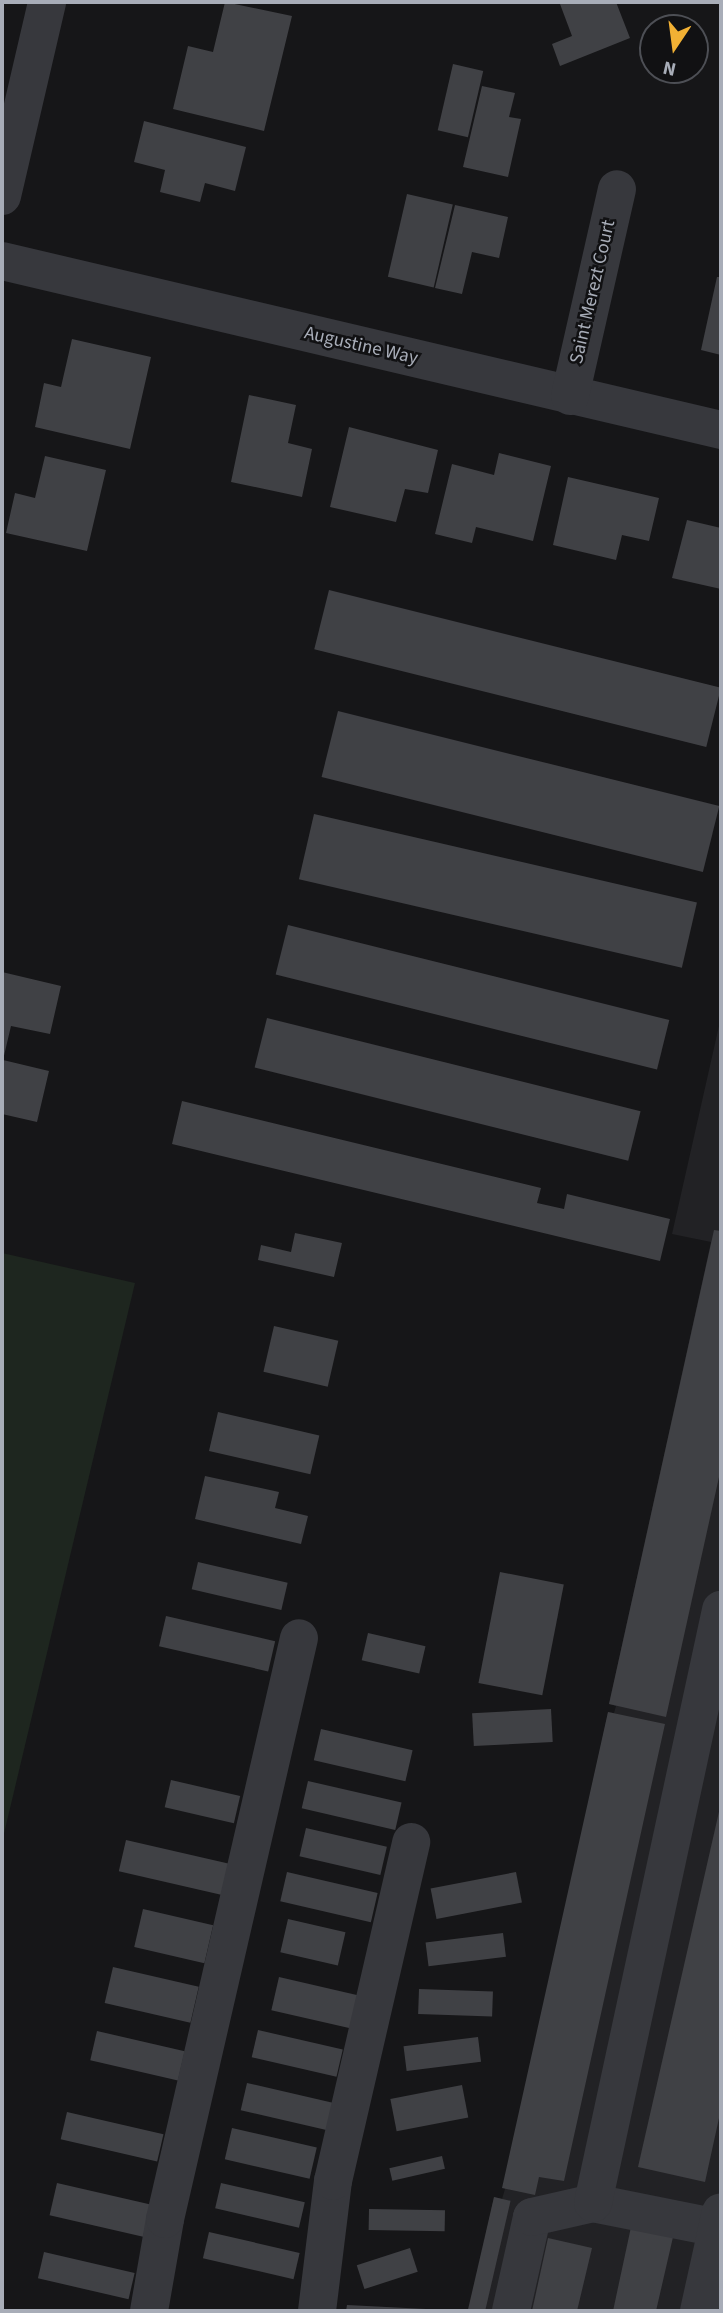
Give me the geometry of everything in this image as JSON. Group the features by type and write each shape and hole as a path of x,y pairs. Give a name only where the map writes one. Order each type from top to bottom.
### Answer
{"street":[{"path":"2,196 47,2"},
{"name":"Saint Merezt Court","path":"570,396 617,189"},
{"name":"Augustine Way","path":"2,261 721,430"},
{"path":"593,2203 721,1610"},
{"path":"149,2311 165,2219 299,1638"},
{"path":"317,2311 333,2180 411,1842"},
{"path":"511,2311 532,2217 593,2203 719,2220 699,2311"}],"shaded area":[{"path":"721,1017 721,2311 469,2311 494,2197 502,2199 505,2189 608,1712 614,1713 616,1706 609,1704 711,1242 672,1234"},
{"path":"2,1253 135,1283 2,1842"}],"building":[{"path":"225,2 292,16 264,131 173,109 188,46 213,52"},
{"path":"616,2 630,38 560,66 552,44 572,36 560,4"},
{"path":"453,64 483,71 468,137 438,130"},
{"path":"482,86 515,93 509,117 521,119 508,177 463,167"},
{"path":"144,121 246,147 235,191 205,183 200,202 160,192 165,170 134,162"},
{"path":"407,194 453,205 434,287 388,277"},
{"path":"455,205 508,217 499,258 472,252 462,294 435,288"},
{"path":"717,277 721,277 721,355 701,350"},
{"path":"72,339 151,357 130,449 35,427 44,383 61,387"},
{"path":"249,395 296,405 288,443 312,449 302,497 231,482"},
{"path":"349,427 438,450 428,493 405,489 396,522 330,507"},
{"path":"499,453 551,466 533,541 476,527 472,543 435,534 452,464 494,475"},
{"path":"45,456 106,470 87,551 6,533 15,493 35,498"},
{"path":"568,477 659,498 649,541 622,535 616,560 553,545"},
{"path":"687,520 721,528 721,589 672,578"},
{"path":"329,590 721,688 706,747 314,649"},
{"path":"338,711 719,806 703,872 322,777"},
{"path":"314,814 697,902 682,968 299,879"},
{"path":"288,925 669,1020 657,1070 276,974"},
{"path":"2,972 61,986 50,1034 11,1026 3,1060 49,1071 37,1122 2,1114"},
{"path":"267,1018 641,1111 628,1161 255,1067"},
{"path":"182,1101 541,1188 537,1203 564,1209 567,1194 670,1219 660,1261 172,1144"},
{"path":"714,1230 721,1231 721,1468 666,1717 609,1704"},
{"path":"295,1233 342,1243 334,1277 258,1260 261,1245 291,1252"},
{"path":"274,1326 338,1341 328,1387 263,1372"},
{"path":"218,1412 319,1435 310,1474 209,1451"},
{"path":"205,1476 279,1492 275,1508 308,1516 301,1544 195,1519"},
{"path":"198,1562 288,1583 281,1610 192,1589"},
{"path":"500,1572 564,1584 542,1695 478,1683"},
{"path":"166,1616 275,1641 268,1671 159,1646"},
{"path":"368,1633 425,1646 419,1674 362,1660"},
{"path":"551,1709 553,1742 474,1746 472,1713"},
{"path":"608,1712 665,1724 564,2181 539,2177 535,2195 502,2188"},
{"path":"321,1729 413,1750 405,1781 314,1760"},
{"path":"171,1780 240,1796 234,1823 165,1807"},
{"path":"308,1781 402,1803 395,1830 302,1808"},
{"path":"721,1803 721,2109 705,2182 638,2167"},
{"path":"306,1828 387,1847 380,1875 299,1856"},
{"path":"126,1840 229,1864 222,1895 119,1871"},
{"path":"287,1872 378,1893 371,1922 280,1901"},
{"path":"516,1872 522,1902 437,1919 431,1889"},
{"path":"143,1909 213,1925 204,1963 134,1947"},
{"path":"288,1919 345,1932 338,1965 280,1952"},
{"path":"503,1933 506,1957 429,1966 426,1943"},
{"path":"113,1967 199,1987 190,2023 105,2003"},
{"path":"279,1977 359,1995 351,2029 271,2010"},
{"path":"419,1989 493,1992 492,2017 418,2014"},
{"path":"258,2030 343,2050 336,2077 252,2057"},
{"path":"97,2031 185,2051 178,2080 90,2060"},
{"path":"478,2037 481,2062 407,2071 404,2046"},
{"path":"247,2083 334,2103 327,2130 241,2110"},
{"path":"462,2085 468,2117 397,2131 390,2099"},
{"path":"67,2112 163,2134 157,2162 61,2139"},
{"path":"232,2128 317,2148 310,2179 225,2159"},
{"path":"442,2156 445,2169 392,2181 389,2168"},
{"path":"57,2183 151,2205 143,2237 50,2215"},
{"path":"221,2183 305,2202 299,2228 215,2208"},
{"path":"494,2197 511,2201 485,2311 468,2311"},
{"path":"369,2209 445,2210 445,2231 369,2230"},
{"path":"631,2227 673,2237 656,2311 613,2311"},
{"path":"209,2232 300,2253 294,2279 203,2258"},
{"path":"548,2238 592,2248 577,2311 532,2311"},
{"path":"410,2248 418,2272 364,2289 357,2265"},
{"path":"44,2252 135,2273 129,2299 38,2278"},
{"path":"347,2305 426,2309 426,2311 346,2311"}]}
